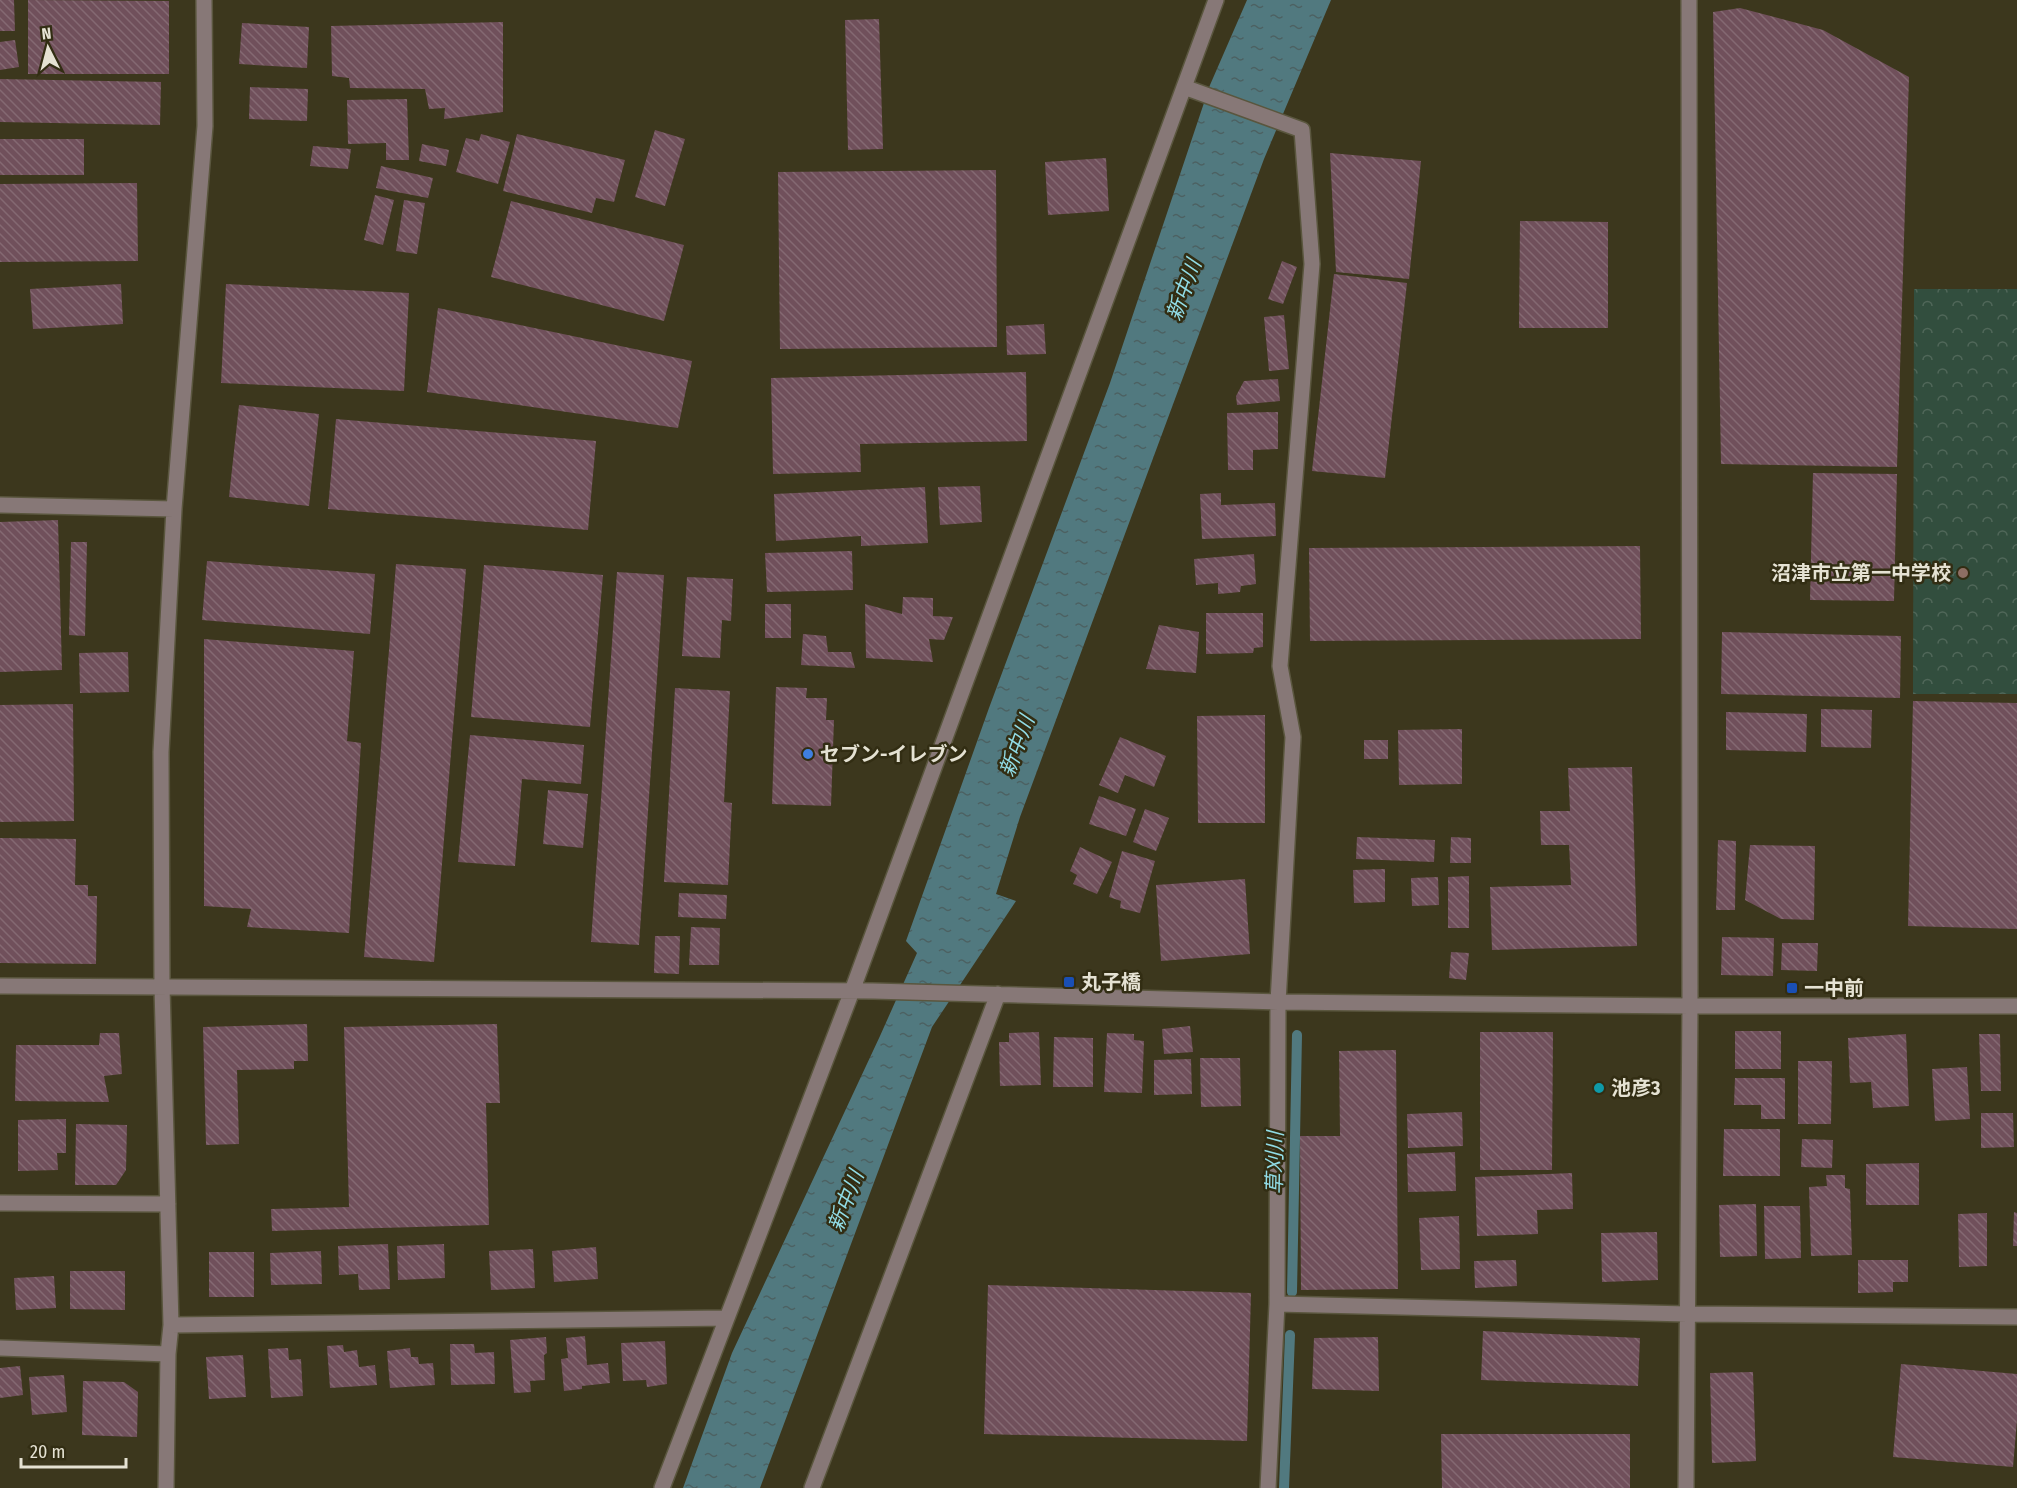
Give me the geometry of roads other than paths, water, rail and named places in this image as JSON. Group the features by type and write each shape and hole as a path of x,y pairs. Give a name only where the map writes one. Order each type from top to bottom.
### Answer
{"street":[{"path":"166,1488 168,1354 171,1325 162,987 161,752 174,509 205,126 204,0"},
{"path":"662,1488 852,991 1216,0"},
{"path":"1686,1488 1690,1006 1689,0"},
{"path":"1184,87 1302,130 1312,264 1280,666 1293,737 1278,1002 1277,1304 1269,1488"},
{"path":"0,505 174,509"},
{"path":"0,986 873,991 1278,1002 2017,1006"},
{"path":"812,1488 998,994"},
{"path":"0,1203 168,1204"},
{"path":"1277,1304 1687,1314 2017,1317"},
{"path":"171,1325 727,1318"},
{"path":"0,1348 168,1354"}],"water":[{"name":"新中川","path":"1247,0 1331,0 1264,159 1020,817 996,894 1016,901 932,1027 760,1488 683,1488 732,1353 917,953 906,941 989,708 1110,383 1210,85"}],"waterway":[{"name":"草刈川","path":"1292,1292 1297,1035"},
{"name":"草刈川","path":"1284,1488 1290,1335"}],"place":[{"name":"沼津市立第一中学校","path":"1963,573"},
{"name":"セブン-イレブン","path":"808,754"},
{"name":"丸子橋","path":"1069,982"},
{"name":"一中前","path":"1792,988"},
{"name":"池彦3","path":"1599,1088"}]}
